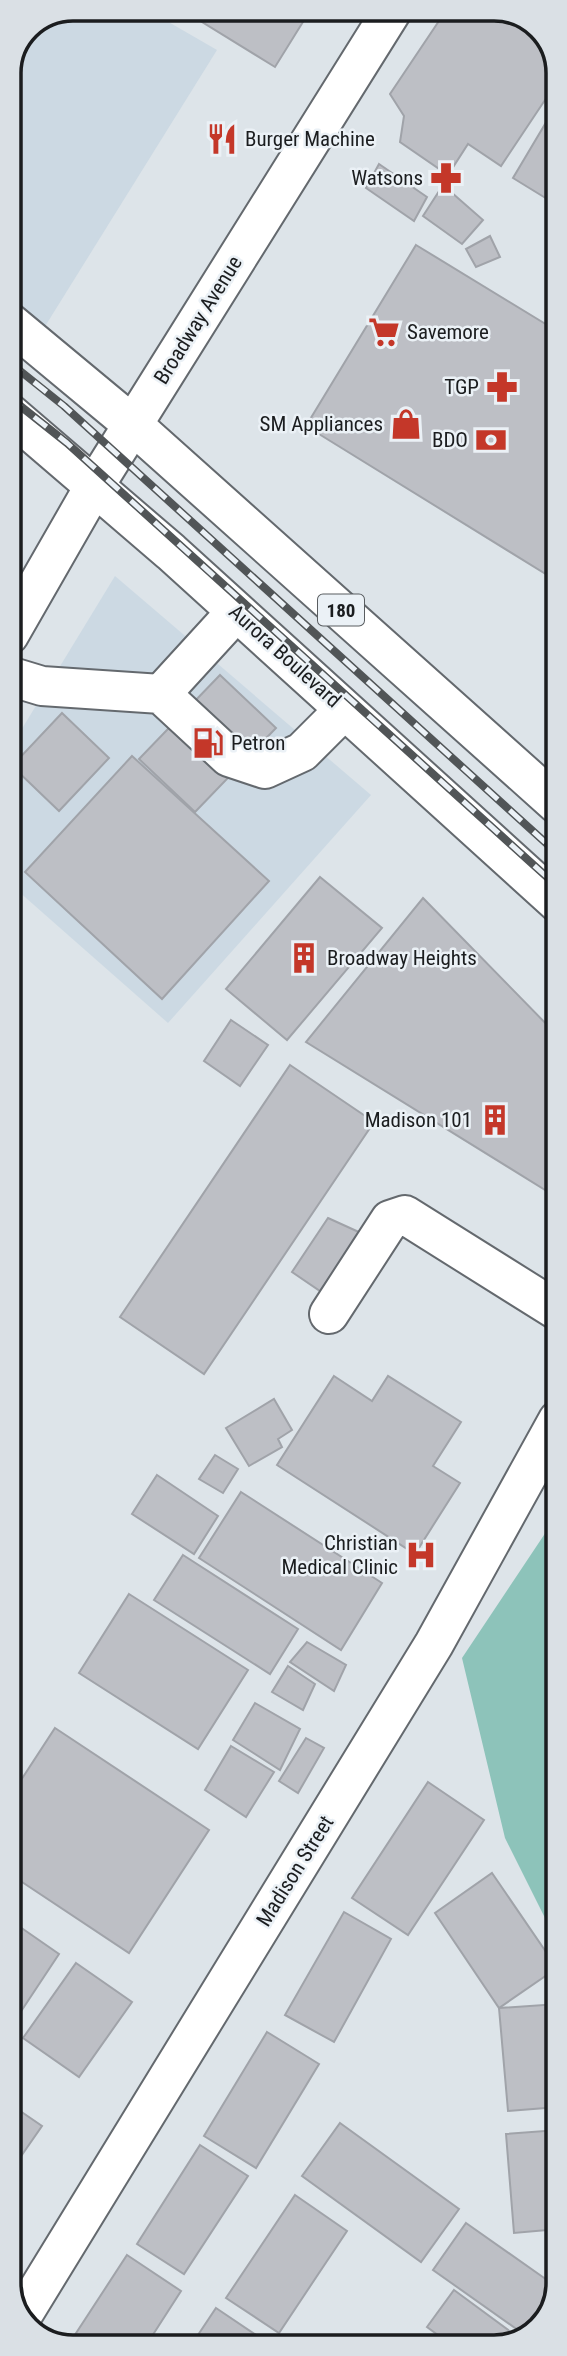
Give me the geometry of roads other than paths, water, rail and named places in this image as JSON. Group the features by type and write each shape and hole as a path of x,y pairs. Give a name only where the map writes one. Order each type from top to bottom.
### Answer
{"street":[{"name":"Broadway Avenue","path":"21,614 95,485 386,21"},
{"name":"180","path":"21,332 133,425 546,792"},
{"name":"Aurora Boulevard","path":"21,423 95,485 546,892"},
{"path":"161,694 236,612"},
{"path":"21,680 42,686 161,694 229,757 265,769 302,752 344,710"},
{"path":"329,1314 390,1220 405,1215 546,1303"},
{"name":"Madison Street","path":"27,2307 434,1644 546,1442"}],"railway":[{"path":"21,372 64,406 546,843"},
{"path":"21,407 67,443 546,876"}],"place":[{"name":"Burger Machine","path":"222,139"},
{"name":"Watsons","path":"446,178"},
{"name":"Savemore","path":"384,332"},
{"name":"TGP","path":"502,387"},
{"name":"SM Appliances","path":"406,424"},
{"name":"BDO","path":"491,440"},
{"name":"Petron","path":"208,743"},
{"name":"Broadway Heights","path":"304,958"},
{"name":"Madison 101","path":"495,1120"},
{"name":"Christian Medical Clinic","path":"421,1555"}]}
